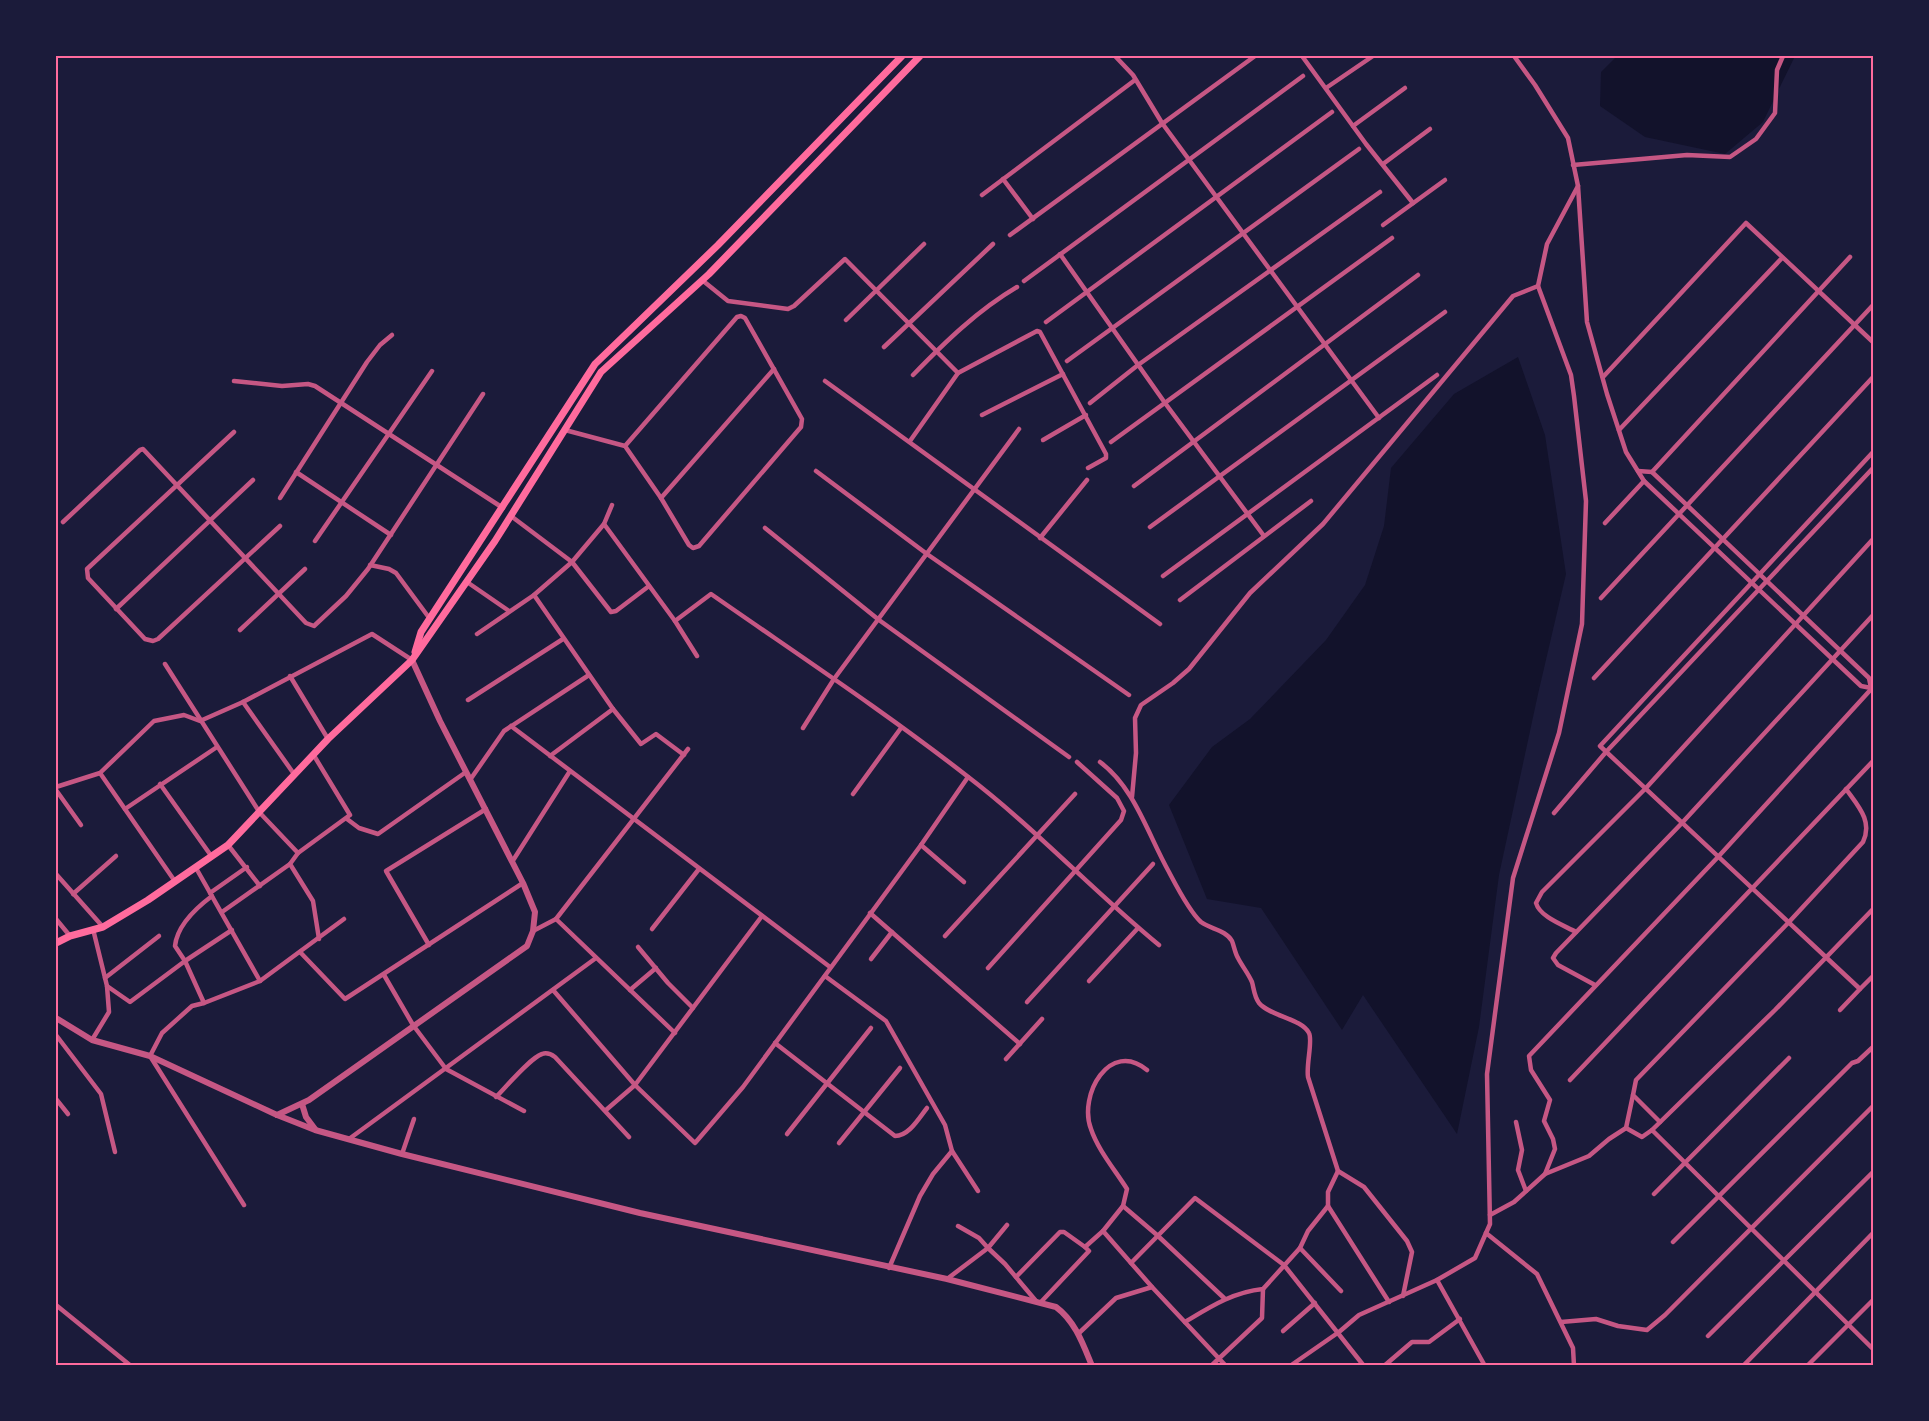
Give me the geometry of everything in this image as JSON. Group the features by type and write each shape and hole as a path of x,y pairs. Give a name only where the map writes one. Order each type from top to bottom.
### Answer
{"main road":[{"path":"412,660 421,632 504,508 595,364 726,237 902,56"},
{"path":"56,943 93,928 103,927 228,845 313,754 412,660 511,516 601,372 702,280 920,56"}],"street":[{"path":"1115,56 1133,75 1162,123 1380,418"},
{"path":"1010,235 1255,56"},
{"path":"1302,56 1413,203"},
{"path":"1326,88 1373,56"},
{"path":"1573,165 1687,155 1730,157 1755,139 1774,113 1777,70 1783,56"},
{"path":"1517,57 1568,138 1578,186 1587,322 1626,452 1644,481 1861,686 1873,688"},
{"path":"1024,281 1303,76"},
{"path":"982,195 1135,80"},
{"path":"1353,126 1406,88"},
{"path":"1046,322 1332,112"},
{"path":"1383,164 1430,129"},
{"path":"1067,361 1359,149"},
{"path":"1004,178 1033,219"},
{"path":"1383,225 1445,180"},
{"path":"1290,1365 1339,1332 1359,1315 1437,1280 1475,1258 1490,1224 1487,1074 1513,878 1559,733 1582,624 1586,501 1574,396 1571,375 1538,286 1547,244 1578,186"},
{"path":"1089,403 1138,365 1380,192"},
{"path":"1603,377 1746,223 1874,343"},
{"path":"1111,442 1392,238"},
{"path":"846,321 924,244"},
{"path":"884,347 993,244"},
{"path":"1060,254 1165,403 1264,536"},
{"path":"1619,430 1782,258"},
{"path":"1652,472 1850,258"},
{"path":"702,280 728,301 788,309 846,259 958,373"},
{"path":"1134,486 1418,275"},
{"path":"1132,797 1136,753 1135,718 1141,705 1189,669 1250,593 1323,524 1513,296 1538,286"},
{"path":"913,375 936,351 991,303 1017,287"},
{"path":"1601,598 1874,304"},
{"path":"1150,527 1445,312"},
{"path":"565,430 625,446 693,548 699,546 801,428 802,418 745,318 741,316 625,446"},
{"path":"910,441 958,373 1037,331 1042,333 1106,454 1106,458 1088,468"},
{"path":"280,498 375,352 392,335"},
{"path":"661,498 774,369"},
{"path":"315,541 432,371"},
{"path":"982,415 1063,374"},
{"path":"1164,576 1437,375"},
{"path":"1594,678 1874,376"},
{"path":"234,381 282,386 308,384 315,386 504,508"},
{"path":"825,381 1160,624"},
{"path":"63,522 140,450 147,451 306,623 314,626 346,596 370,565 483,394"},
{"path":"1043,440 1086,415"},
{"path":"803,728 834,680 1019,429"},
{"path":"234,432 87,569 86,574 91,583 149,642 158,639 280,526"},
{"path":"1860,989 1600,746 1874,451"},
{"path":"1554,813 1606,752 1874,467"},
{"path":"816,471 927,554 1129,696"},
{"path":"1638,471 1652,472 1869,678 1873,688"},
{"path":"296,472 391,535"},
{"path":"117,609 253,480"},
{"path":"1040,538 1087,480"},
{"path":"1605,523 1644,481"},
{"path":"1180,600 1311,501"},
{"path":"477,634 534,595 572,562 604,524 612,506"},
{"path":"511,516 572,562 611,612 616,611 649,586"},
{"path":"604,524 675,621 697,656"},
{"path":"765,528 879,620 1069,758"},
{"path":"1576,932 1542,913 1536,903 1537,898 1646,788 1874,538"},
{"path":"370,565 396,573 430,619"},
{"path":"240,630 305,568"},
{"path":"466,582 509,611"},
{"path":"675,621 711,594 968,777 1037,835 1114,908 1159,945"},
{"path":"534,595 613,709 641,744 656,734 684,755"},
{"path":"1595,985 1554,961 1556,952 1681,824 1874,614"},
{"path":"81,825 56,789 100,773 154,722 184,715 200,721 243,702 372,633 412,660 523,883 535,912 533,931 527,945 302,1104 277,1115"},
{"path":"468,700 563,639"},
{"path":"165,664 260,813 298,853"},
{"path":"470,780 504,731 589,675"},
{"path":"290,676 328,739"},
{"path":"1545,1174 1554,1149 1553,1139 1544,1121 1550,1100 1531,1070 1529,1056 1718,857 1873,688"},
{"path":"243,702 294,774"},
{"path":"550,756 613,709"},
{"path":"511,726 830,967"},
{"path":"854,794 901,728"},
{"path":"125,809 217,747"},
{"path":"533,931 556,919 688,749"},
{"path":"222,912 290,864 298,853 350,815 313,754"},
{"path":"1570,1080 1874,760"},
{"path":"988,968 1121,820 1124,811 1117,798 1077,762"},
{"path":"1100,762 1108,768 1132,797 1169,873 1194,913 1201,921 1232,941 1236,956 1250,977 1259,1003 1273,1013 1300,1024 1310,1034 1311,1041 1306,1066 1308,1077 1338,1171 1364,1187 1407,1241 1412,1252 1403,1296"},
{"path":"512,862 570,771"},
{"path":"347,819 359,828 378,834 466,772"},
{"path":"100,773 174,880"},
{"path":"553,990 635,1085 695,1143 743,1087 921,845 968,777"},
{"path":"160,784 212,856"},
{"path":"1490,1215 1508,1205 1545,1174 1589,1156 1626,1128 1636,1080 1863,842 1867,833 1867,825 1846,789"},
{"path":"945,936 1075,794"},
{"path":"429,945 386,871 486,810"},
{"path":"228,845 260,886"},
{"path":"921,845 964,882"},
{"path":"73,894 116,856"},
{"path":"290,864 313,901 319,939"},
{"path":"1027,1002 1153,864"},
{"path":"204,1003 185,961 175,946 176,937 196,908 247,867"},
{"path":"196,868 260,981"},
{"path":"652,929 699,868"},
{"path":"56,874 103,927"},
{"path":"300,952 345,999 523,883"},
{"path":"1626,1128 1642,1137 1652,1130 1712,1074 1874,908"},
{"path":"870,913 1020,1044"},
{"path":"606,1110 635,1085 762,916"},
{"path":"56,919 70,936"},
{"path":"150,1056 162,1033 192,1006 260,981 344,919"},
{"path":"556,919 675,1033"},
{"path":"92,1040 109,1012 107,986 93,928"},
{"path":"1089,981 1138,928"},
{"path":"107,986 130,1002 232,930"},
{"path":"871,959 892,932"},
{"path":"105,978 159,936"},
{"path":"638,947 693,1008"},
{"path":"349,1139 596,958"},
{"path":"630,990 656,968"},
{"path":"384,975 413,1025 446,1069 524,1111"},
{"path":"1840,1010 1874,975"},
{"path":"825,976 885,1021 945,1125 952,1152 978,1191"},
{"path":"56,1018 92,1040 150,1056 277,1115 315,1130 640,1213 947,1279 1056,1307 1066,1314 1092,1365"},
{"path":"1006,1059 1042,1019"},
{"path":"787,1134 871,1028"},
{"path":"56,1035 101,1094 115,1152"},
{"path":"775,1043 895,1136 901,1136 907,1132 927,1108"},
{"path":"1673,1242 1852,1062 1858,1061 1874,1047"},
{"path":"496,1096 535,1058 544,1053 550,1054 606,1110 629,1137"},
{"path":"150,1056 244,1205"},
{"path":"1654,1194 1789,1058"},
{"path":"1085,1246 1103,1231 1124,1206 1127,1189 1090,1127 1089,1105 1094,1083 1107,1067 1120,1060 1137,1062 1147,1070"},
{"path":"839,1143 900,1068"},
{"path":"1633,1095 1660,1122"},
{"path":"56,1099 68,1114"},
{"path":"302,1104 306,1117 315,1130"},
{"path":"1561,1322 1596,1319 1618,1326 1647,1330 1665,1315 1874,1105"},
{"path":"402,1154 414,1119"},
{"path":"1516,1122 1522,1150 1518,1170 1526,1191"},
{"path":"1652,1130 1874,1350"},
{"path":"889,1268 920,1196 933,1174 952,1152"},
{"path":"1338,1171 1328,1192 1328,1206 1389,1302"},
{"path":"1708,1336 1874,1171"},
{"path":"1131,1263 1195,1198 1284,1265 1364,1365"},
{"path":"1124,1206 1224,1298"},
{"path":"1211,1365 1262,1318 1263,1289 1300,1248 1308,1231 1328,1206"},
{"path":"947,1279 988,1248 1007,1225"},
{"path":"958,1226 979,1238 1038,1301"},
{"path":"1103,1231 1226,1365"},
{"path":"1016,1277 1060,1232 1064,1232 1085,1246 1089,1251 1038,1301"},
{"path":"1486,1233 1538,1274 1573,1348 1574,1365"},
{"path":"1743,1365 1874,1233"},
{"path":"1300,1248 1341,1291"},
{"path":"1437,1280 1485,1365"},
{"path":"1078,1334 1116,1298 1152,1287"},
{"path":"1185,1322 1224,1298 1248,1290 1263,1289"},
{"path":"1807,1365 1874,1299"},
{"path":"1283,1331 1315,1303"},
{"path":"56,1305 131,1365"},
{"path":"1384,1365 1412,1342 1429,1342 1460,1319"}],"shaded area":[{"path":"1617,56 1795,56 1763,122 1725,154 1645,137 1600,106 1601,72"},
{"path":"1518,357 1545,435 1566,574 1499,875 1479,1027 1457,1134 1363,995 1342,1030 1261,908 1207,899 1169,805 1212,747 1250,719 1326,640 1365,585 1384,526 1391,468 1454,394"}]}
